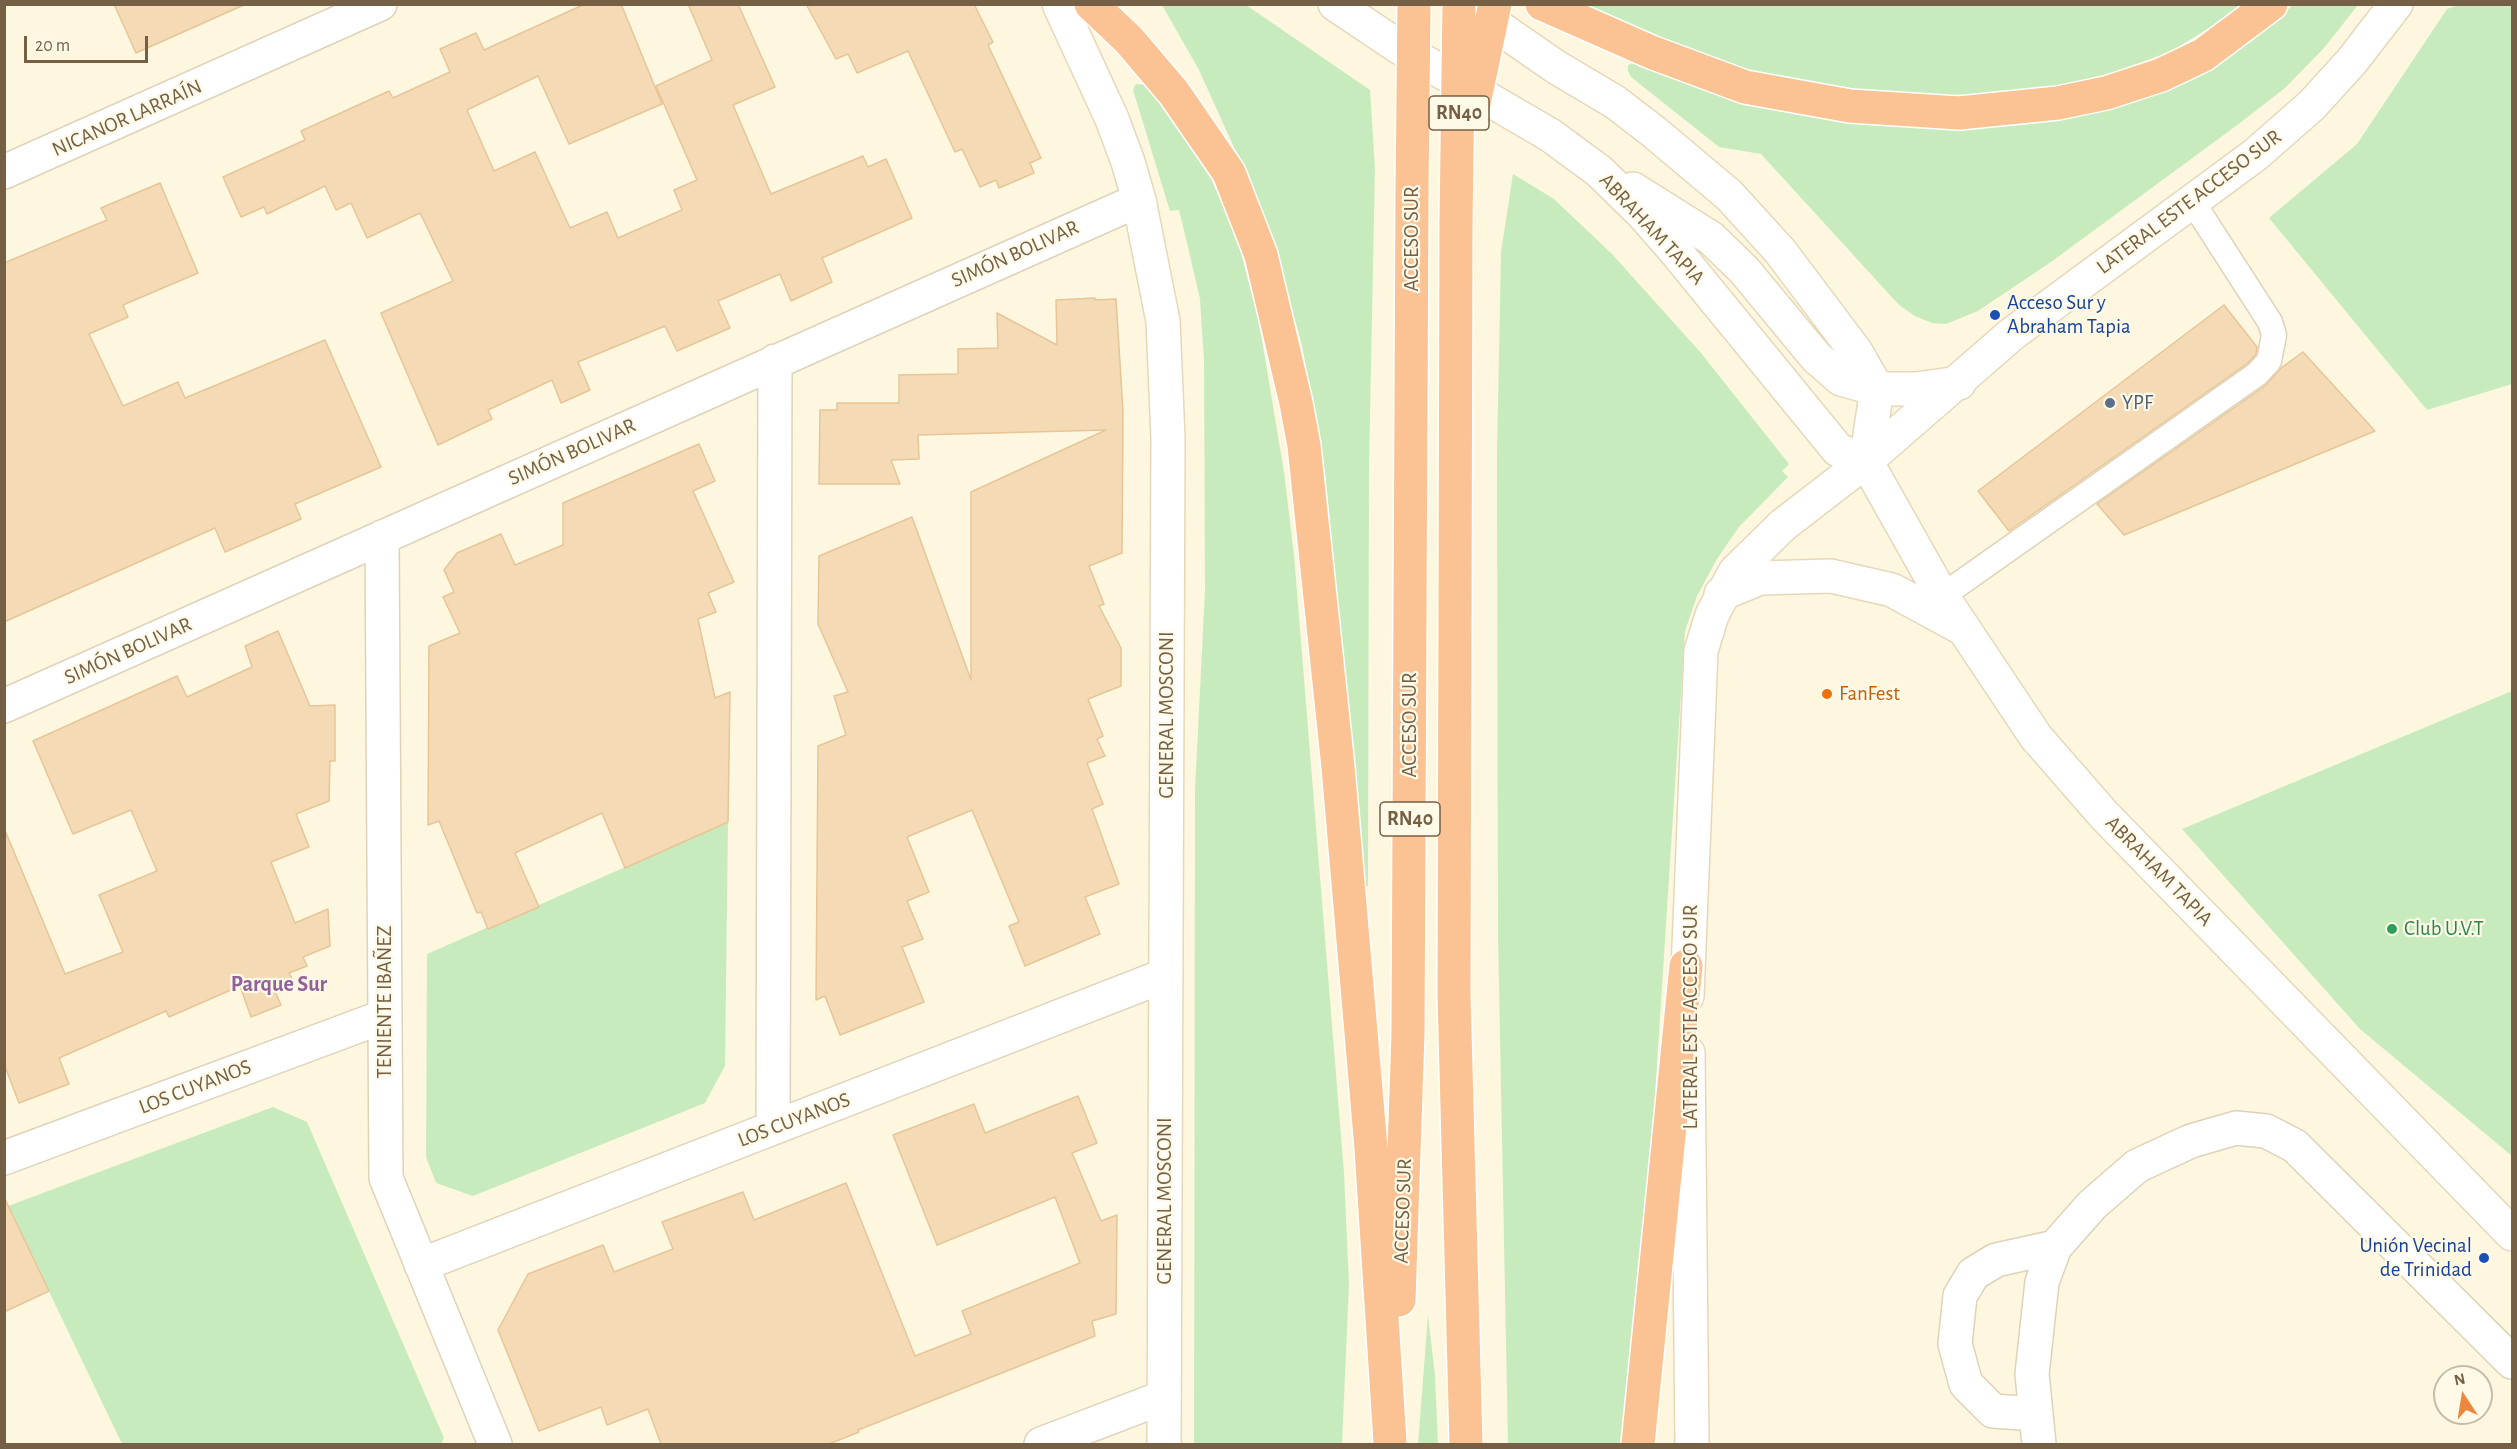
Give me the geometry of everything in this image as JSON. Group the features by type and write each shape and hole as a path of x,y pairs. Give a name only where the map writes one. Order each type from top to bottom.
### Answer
{"highway":[{"path":"1091,4 1129,40 1174,93 1229,173 1261,255 1296,403 1305,456 1338,767 1371,1148 1390,1443"},
{"name":"ACCESO SUR","path":"1390,1443 1401,1246 1408,1033 1414,4"},
{"name":"ACCESO SUR","path":"1459,4 1459,177 1456,222 1454,994 1466,1444"},
{"path":"1459,177 1495,4"},
{"path":"1542,4 1651,52 1745,87 1850,106 1959,112 2058,103 2106,93 2161,75 2203,55 2271,4"},
{"path":"1638,1444 1686,966"}],"street":[{"name":"NICANOR LARRAÍN","path":"4,172 380,4"},
{"name":"GENERAL MOSCONI","path":"1059,4 1112,118 1139,200 1163,321 1166,376 1164,1444"},
{"name":"ABRAHAM TAPIA","path":"1335,4 1399,47 1550,135 1599,171 1642,213 1712,294 1839,450 1866,461 1942,596 2036,737 2104,815 2512,1234"},
{"path":"1465,4 1556,67 1615,102 1729,195 1780,251 1856,352 1877,389 1866,461"},
{"name":"LATERAL ESTE ACCESO SUR","path":"1692,1444 1686,966 1701,651 1721,594 1735,572 1783,525 1866,461 2012,334 2255,155 2312,105 2352,61 2396,4"},
{"path":"1599,171 1650,198 1711,238 1744,270 1816,357 1841,379 1877,389 1916,389 1959,382"},
{"name":"SIMÓN BOLIVAR","path":"4,706 1139,200"},
{"path":"773,1128 775,361"},
{"name":"TENIENTE IBAÑEZ","path":"382,537 386,1178 495,1444"},
{"path":"1721,594 1760,578 1831,576 1892,590 1963,628"},
{"name":"LOS CUYANOS","path":"421,1265 1166,975"},
{"name":"LOS CUYANOS","path":"4,1158 385,1016"},
{"path":"2055,1247 1996,1260 1973,1274 1960,1296 1955,1344 1966,1384 1993,1411 2038,1430 2032,1374 2042,1282 2055,1247 2092,1204 2136,1166 2190,1141 2236,1128 2266,1131 2295,1146 2512,1362"},
{"path":"1041,1444 1164,1397"}],"lane":[{"path":"1942,596 2257,374 2269,361 2274,335 2270,322 2192,201"}],"green space":[{"path":"1162,5 1246,5 1370,90 1375,168 1369,466 1368,886 1365,887 1325,471 1302,345 1271,236 1242,165 1199,70"},
{"path":"1584,5 2246,5 2172,51 2115,72 2049,88 1940,98 1837,88 1791,81 1746,70 1651,36"},
{"path":"2293,5 2358,5 2324,48 2285,88 2240,123 2051,262 1978,311 1946,324 1932,323 1915,316 1899,305 1761,154 1719,147 1631,77 1628,71 1628,65 1634,63 1727,96 1786,112 1910,127 1970,128 2023,125 2071,118 2124,104 2210,68 2244,46"},
{"path":"2459,5 2512,5 2512,384 2427,410 2269,218 2357,144 2447,9"},
{"path":"1136,84 1147,85 1170,112 1202,159 1236,234 1259,322 1284,472 1294,555 1344,1173 1349,1284 1342,1444 1194,1444 1195,789 1205,591 1204,360 1200,299 1179,210 1170,211 1133,90"},
{"path":"1513,174 1554,199 1612,254 1701,353 1789,464 1782,471 1788,477 1739,527 1717,559 1697,596 1685,631 1649,1187 1626,1444 1508,1444 1498,936 1497,454 1501,252"},
{"name":"Club U.V.T","path":"2512,691 2512,1156 2360,1029 2182,829"},
{"path":"728,822 725,1066 705,1103 473,1196 436,1183 426,1157 427,954"},
{"path":"273,1107 307,1122 444,1438 441,1444 122,1444 8,1206"},
{"path":"1428,1315 1435,1375 1438,1444 1418,1444"}],"building":[{"path":"114,4 246,4 136,53"},
{"path":"585,4 621,4 662,104 569,144 538,76 467,110 494,171 535,152 570,228 607,212 618,238 682,210 674,190 697,180 656,86 712,60 688,4 738,4 775,87 733,105 771,194 863,156 868,167 886,159 912,218 822,258 832,282 791,301 780,274 718,301 730,328 677,351 665,326 578,362 590,390 561,403 552,380 488,410 492,419 438,445 381,313 453,281 420,213 367,238 351,203 336,210 325,186 267,214 264,207 241,217 223,177 305,140 301,131 389,91 393,98 450,72 440,49 476,33 484,50"},
{"path":"806,4 974,4 993,42 988,45 1041,158 1030,163 1034,173 999,188 996,180 980,187 962,149 955,152 908,51 857,73 848,54 836,59"},
{"path":"160,183 198,273 123,305 128,317 89,334 123,406 178,382 185,398 325,340 381,467 295,504 301,519 225,552 215,528 4,622 4,263 107,220 101,208"},
{"path":"1095,298 1095,300 1116,299 1123,412 1122,553 1089,566 1104,604 1099,606 1121,648 1121,686 1088,699 1103,736 1097,739 1105,756 1087,763 1103,804 1092,809 1119,884 1085,897 1100,934 1025,966 1009,926 1019,922 972,810 907,837 929,892 907,901 923,939 902,947 924,1002 840,1035 825,996 816,1000 818,746 846,735 834,696 848,692 818,624 819,556 912,517 971,680 971,492 1106,430 918,435 919,459 891,460 900,484 819,484 820,410 837,410 837,403 899,403 899,375 958,374 958,349 998,348 997,313 1057,345 1056,300"},
{"path":"2224,305 2257,347 2256,354 2248,363 2009,531 1978,491"},
{"path":"2303,352 2375,431 2124,535 2097,504 2265,386 2281,368"},
{"path":"699,444 715,481 693,491 734,582 708,593 716,612 698,619 715,698 730,692 728,822 625,868 602,813 515,853 539,907 488,929 481,912 477,913 439,821 428,825 429,646 460,633 443,597 454,592 444,570 457,553 501,534 515,565 563,545 563,503"},
{"path":"278,631 310,706 335,705 335,761 330,761 329,801 296,814 309,847 271,862 295,923 328,909 330,946 303,957 307,966 289,973 292,979 273,987 281,1005 251,1017 240,986 169,1017 166,1011 59,1058 69,1084 19,1103 4,1064 4,828 65,974 123,952 99,895 157,871 131,810 73,834 33,741 177,676 187,697 252,667 245,646"},
{"path":"1078,1096 1097,1143 1072,1153 1101,1221 1117,1215 1116,1314 1092,1321 1095,1336 858,1430 859,1432 829,1444 661,1444 648,1409 607,1425 601,1407 539,1431 498,1330 528,1274 603,1245 614,1272 673,1249 662,1222 743,1192 754,1220 846,1183 915,1356 971,1334 962,1311 1080,1263 1055,1197 937,1245 893,1135 974,1104 985,1133"},
{"path":"4,1197 49,1291 4,1312"}],"place":[{"name":"Acceso Sur y Abraham Tapia","path":"1995,315"},
{"name":"YPF","path":"2110,403"},
{"name":"FanFest","path":"1827,694"},
{"name":"Club U.V.T","path":"2392,929"},
{"name":"Unión Vecinal de Trinidad","path":"2484,1258"}],"district":[{"name":"Parque Sur","path":"279,984"}]}
